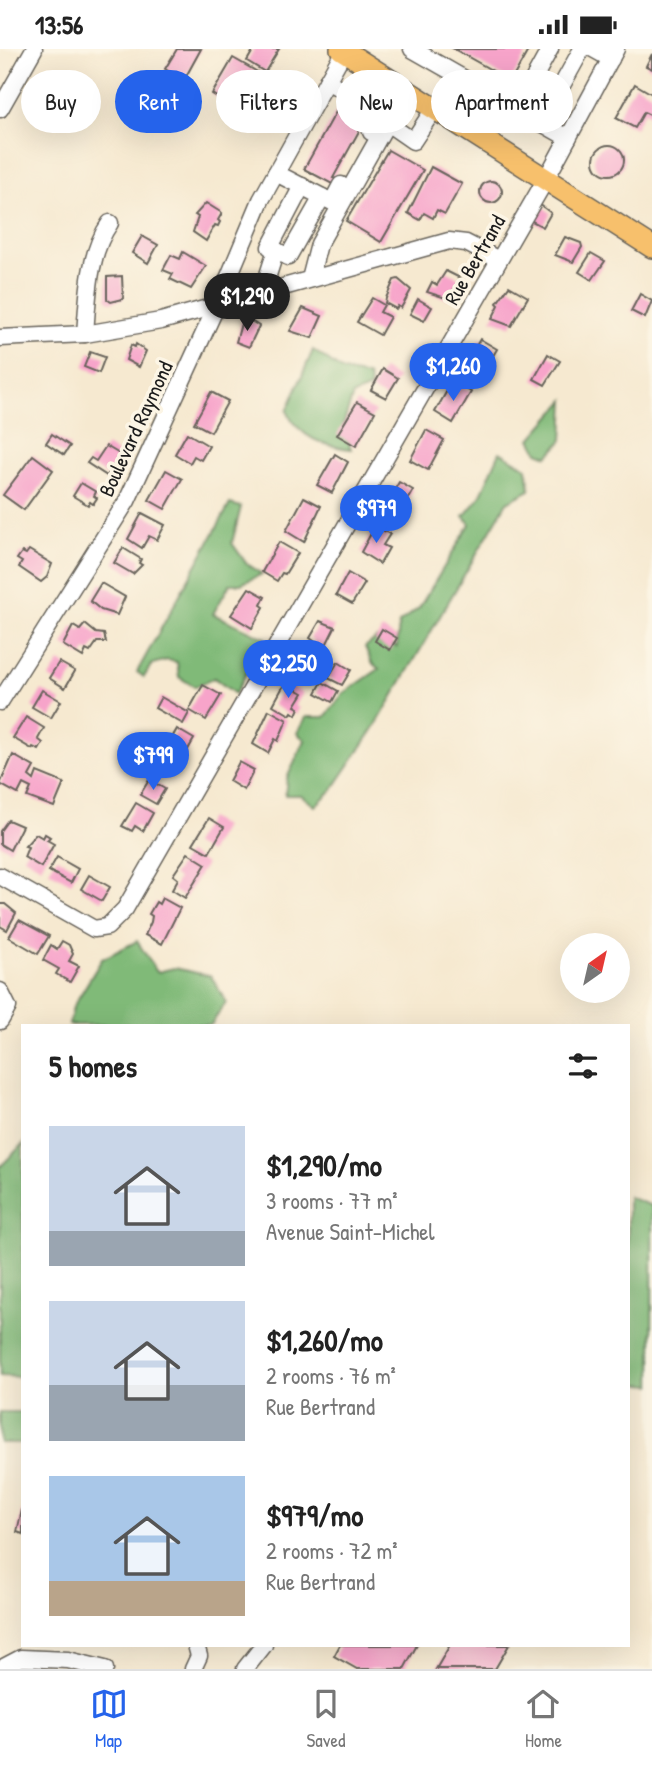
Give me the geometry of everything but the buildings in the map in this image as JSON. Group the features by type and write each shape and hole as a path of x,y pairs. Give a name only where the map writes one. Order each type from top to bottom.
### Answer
{"main road":[{"path":"343,50 374,70"},
{"path":"475,134 652,247"}],"street":[{"path":"0,109 34,49"},
{"path":"412,49 448,70"},
{"path":"538,70 550,49"},
{"path":"570,70 582,49"},
{"path":"593,49 613,54"},
{"name":"Boulevard Raymond","path":"0,702 127,501 217,305 237,252 276,173 343,50"},
{"name":"Rue Bertrand","path":"0,876 94,929 107,927 125,909 546,179 613,54"},
{"path":"327,81 336,86"},
{"path":"310,279 319,244 387,123 413,141 431,115"},
{"path":"276,173 331,202 371,133"},
{"path":"559,133 568,138"},
{"path":"302,186 270,247 288,257 322,197"},
{"path":"85,334 88,284 102,235 110,223"},
{"path":"0,338 85,334 161,321 449,241 466,243 499,260"},
{"path":"270,291 268,275 276,250"},
{"path":"0,991 8,1007 0,1021"},
{"path":"193,1669 199,1656 197,1647"},
{"path":"245,1669 262,1647"},
{"path":"0,1649 4,1666 21,1658 68,1660 106,1669"}],"green space":[{"path":"313,350 343,371 368,376 371,388 353,395 343,425 351,449 331,446 313,439 299,428 287,411"},
{"path":"565,400 563,440 548,456 538,452 531,439"},
{"path":"500,452 527,468 530,490 507,502 375,727 332,790 315,806 301,795 285,795 287,778 305,740 297,733 306,717 325,717 343,694 379,669 372,663 365,647 377,638 397,647 399,623 419,608 470,524 464,516 480,497"},
{"path":"230,504 241,507 232,543 246,563 262,574 241,584 230,584 213,614 265,638 235,694 214,678 195,687 179,677 177,662 167,660 152,664 144,677 137,672"},
{"path":"137,941 157,972 174,968 211,976 226,1002 212,1024 69,1024 73,1007 102,959"},
{"path":"21,1146 21,1377 0,1376 0,1167"},
{"path":"630,1198 652,1206 652,1385 630,1383"},
{"path":"0,1412 21,1412 21,1443 0,1443"}]}
